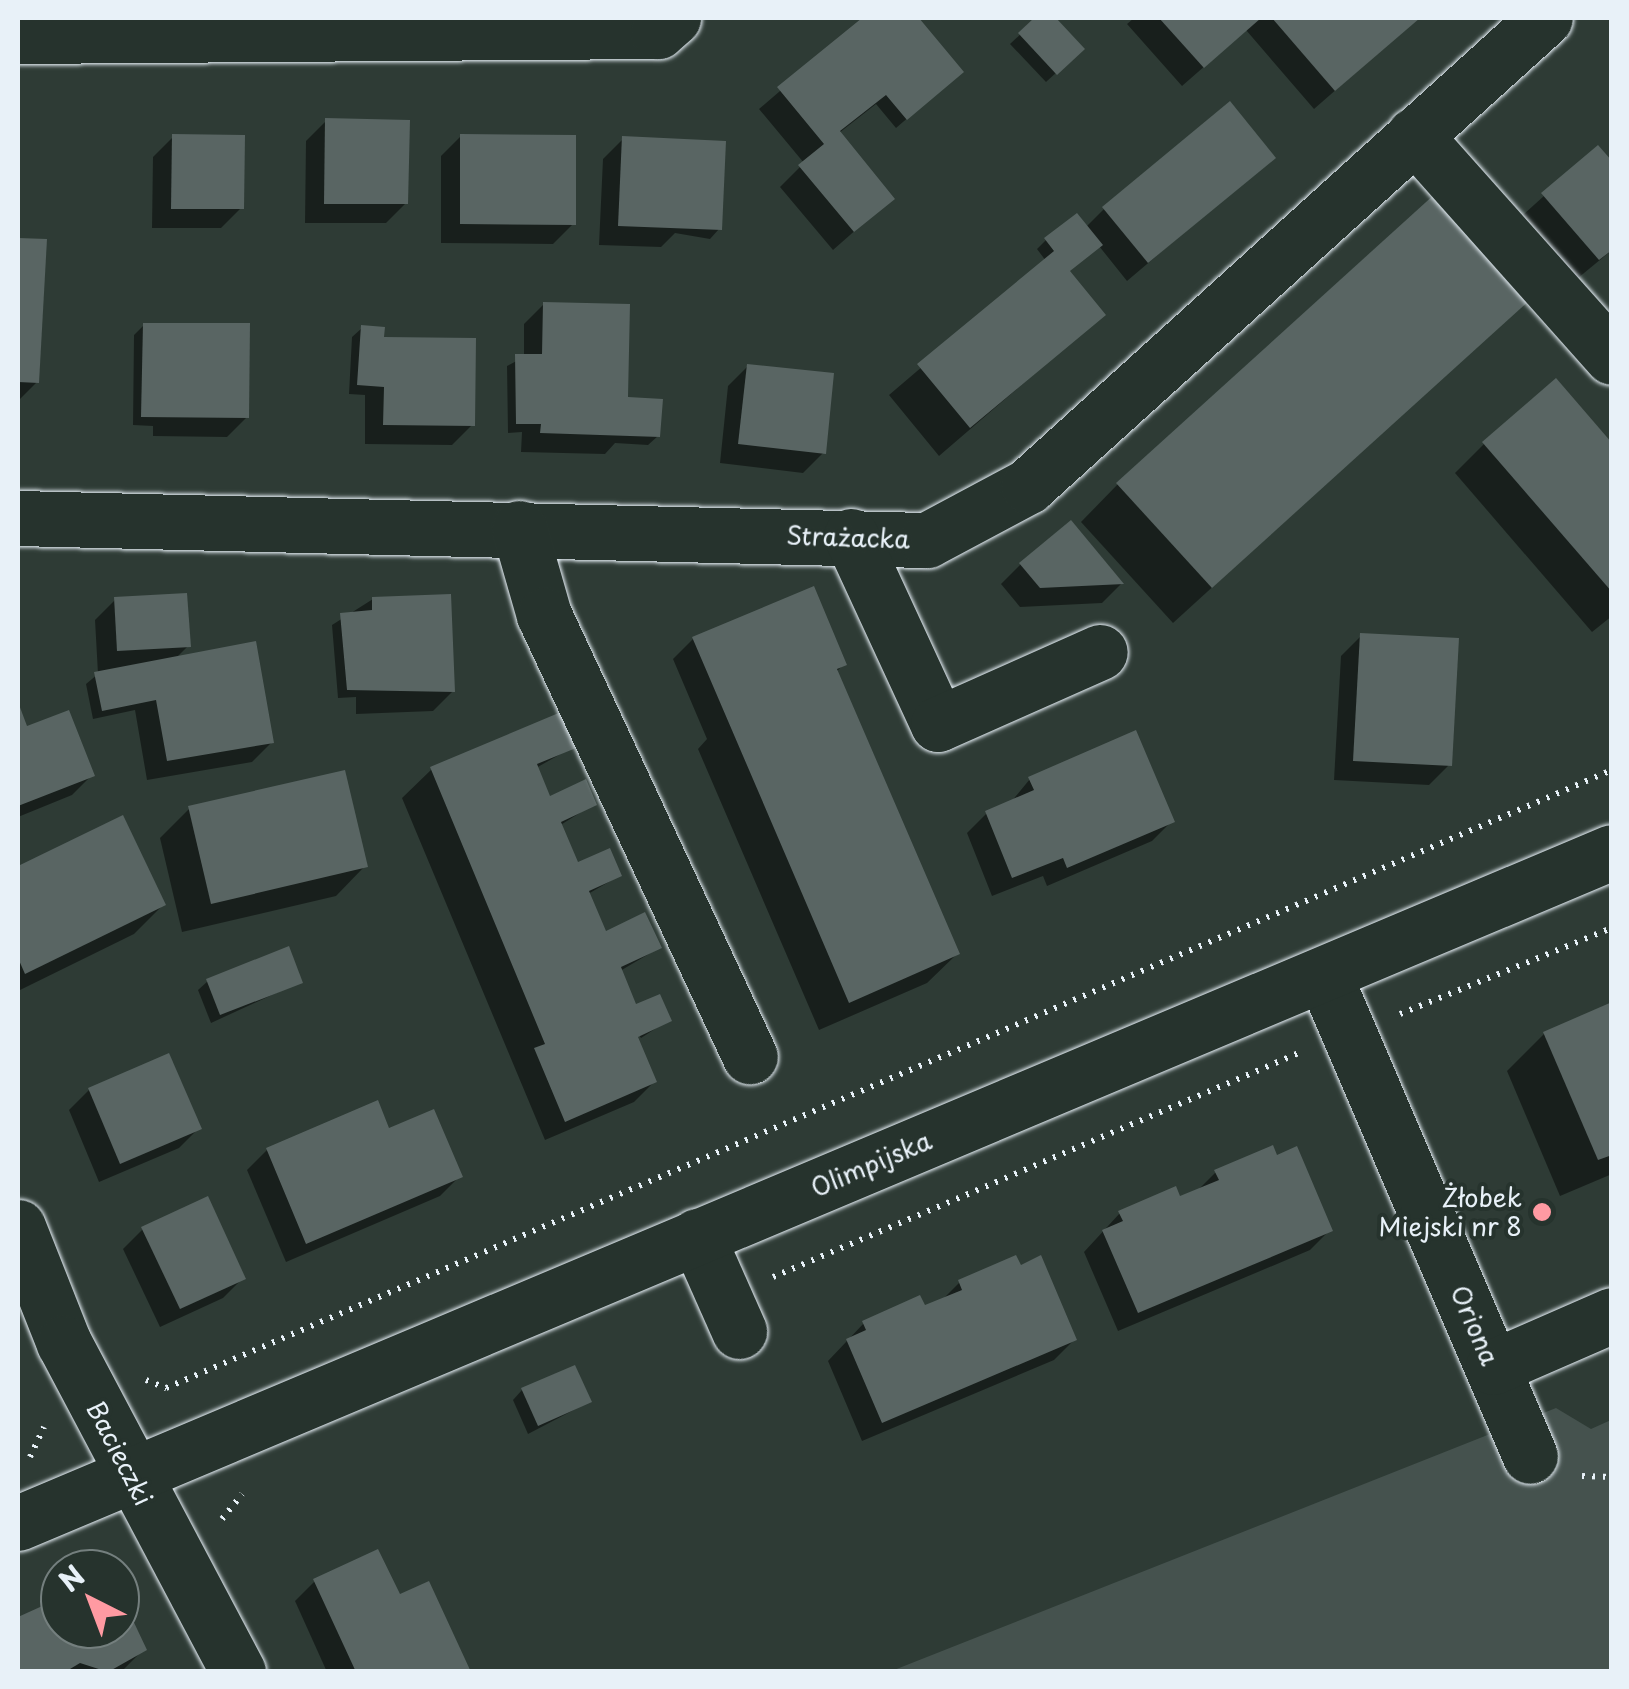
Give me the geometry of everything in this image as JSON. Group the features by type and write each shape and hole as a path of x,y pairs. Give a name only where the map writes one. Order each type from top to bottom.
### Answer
{"street":[{"path":"18,36 658,31 673,18"},
{"name":"Strażacka","path":"18,518 927,540 1028,486 1545,18"},
{"path":"1414,135 1612,357"},
{"path":"519,528 544,616 750,1056"},
{"path":"851,536 938,724 1100,652"},
{"name":"Olimpijska","path":"18,1524 1612,852"},
{"name":"Oriona","path":"1324,974 1530,1456"},
{"name":"Bacieczki","path":"18,1228 64,1343 238,1672"},
{"path":"697,1236 739,1330"},
{"path":"1492,1368 1612,1315"}],"path":[{"path":"136,1375 166,1388 1612,770"},
{"path":"1349,1032 1612,928"}],"shaded area":[{"path":"1556,1408 1591,1429 1611,1420 1611,1671 889,1672"}],"building":[{"path":"862,18 919,18 964,72 907,120 886,95 840,131 895,199 854,232 798,165 824,144 777,87"},
{"path":"1034,18 1056,18 1085,49 1057,75 1018,33"},
{"path":"1159,18 1261,18 1204,68"},
{"path":"1272,18 1420,18 1335,91"},
{"path":"1230,101 1276,158 1148,263 1102,207"},
{"path":"325,118 410,120 408,204 324,204"},
{"path":"172,134 245,135 244,209 171,209"},
{"path":"460,134 576,135 576,225 460,224"},
{"path":"622,136 726,141 722,230 618,226"},
{"path":"1598,145 1612,161 1612,250 1599,260 1541,193"},
{"path":"1436,193 1531,299 1212,588 1116,483"},
{"path":"1077,213 1103,245 1070,271 1106,315 970,428 917,364 1054,251 1044,238"},
{"path":"18,238 47,239 39,383 18,382"},
{"path":"543,302 630,304 628,397 663,399 660,437 540,433 541,424 516,424 515,354 542,354"},
{"path":"143,323 250,323 249,418 141,417"},
{"path":"361,325 385,327 384,337 476,338 475,426 383,425 384,387 357,385"},
{"path":"747,364 834,373 826,454 738,444"},
{"path":"1556,378 1612,443 1612,592 1482,442"},
{"path":"1071,520 1124,584 1040,588 1019,563"},
{"path":"814,586 847,665 837,669 960,954 849,1003 692,637"},
{"path":"187,593 191,647 117,651 114,597"},
{"path":"451,594 455,692 347,690 340,613 372,610 372,597"},
{"path":"1360,633 1459,638 1452,766 1353,761"},
{"path":"256,641 274,743 167,761 156,700 102,711 94,672"},
{"path":"18,702 27,726 69,710 95,776 18,806"},
{"path":"561,712 576,748 537,764 550,796 586,779 597,805 561,822 578,862 610,848 622,876 589,891 606,931 645,912 662,948 621,967 636,1004 660,994 672,1021 638,1037 657,1082 565,1122 534,1048 545,1044 430,767"},
{"path":"1136,730 1175,822 1067,868 1063,858 1012,878 985,811 1034,790 1028,777"},
{"path":"345,770 368,867 211,904 188,806"},
{"path":"123,815 166,905 25,974 18,958 18,866"},
{"path":"289,946 303,983 220,1015 206,979"},
{"path":"1612,1002 1612,1155 1598,1160 1543,1032"},
{"path":"169,1053 202,1129 120,1164 88,1088"},
{"path":"378,1100 389,1128 434,1109 463,1177 306,1244 266,1148"},
{"path":"1273,1145 1277,1155 1297,1146 1333,1231 1138,1313 1102,1230 1123,1221 1118,1211 1176,1186 1180,1196 1219,1180 1214,1170"},
{"path":"208,1196 246,1279 180,1309 141,1227"},
{"path":"1016,1255 1021,1265 1041,1255 1077,1340 882,1423 846,1339 866,1330 862,1321 920,1295 925,1305 962,1290 958,1280"},
{"path":"575,1365 592,1402 538,1426 521,1388"},
{"path":"378,1549 400,1594 429,1581 471,1672 356,1672 313,1579"},
{"path":"40,1607 40,1649 140,1649 140,1635 147,1650 108,1672 80,1663 65,1672 18,1672 18,1617"}],"place":[{"name":"Żłobek Miejski nr 8","path":"1542,1212"}]}
